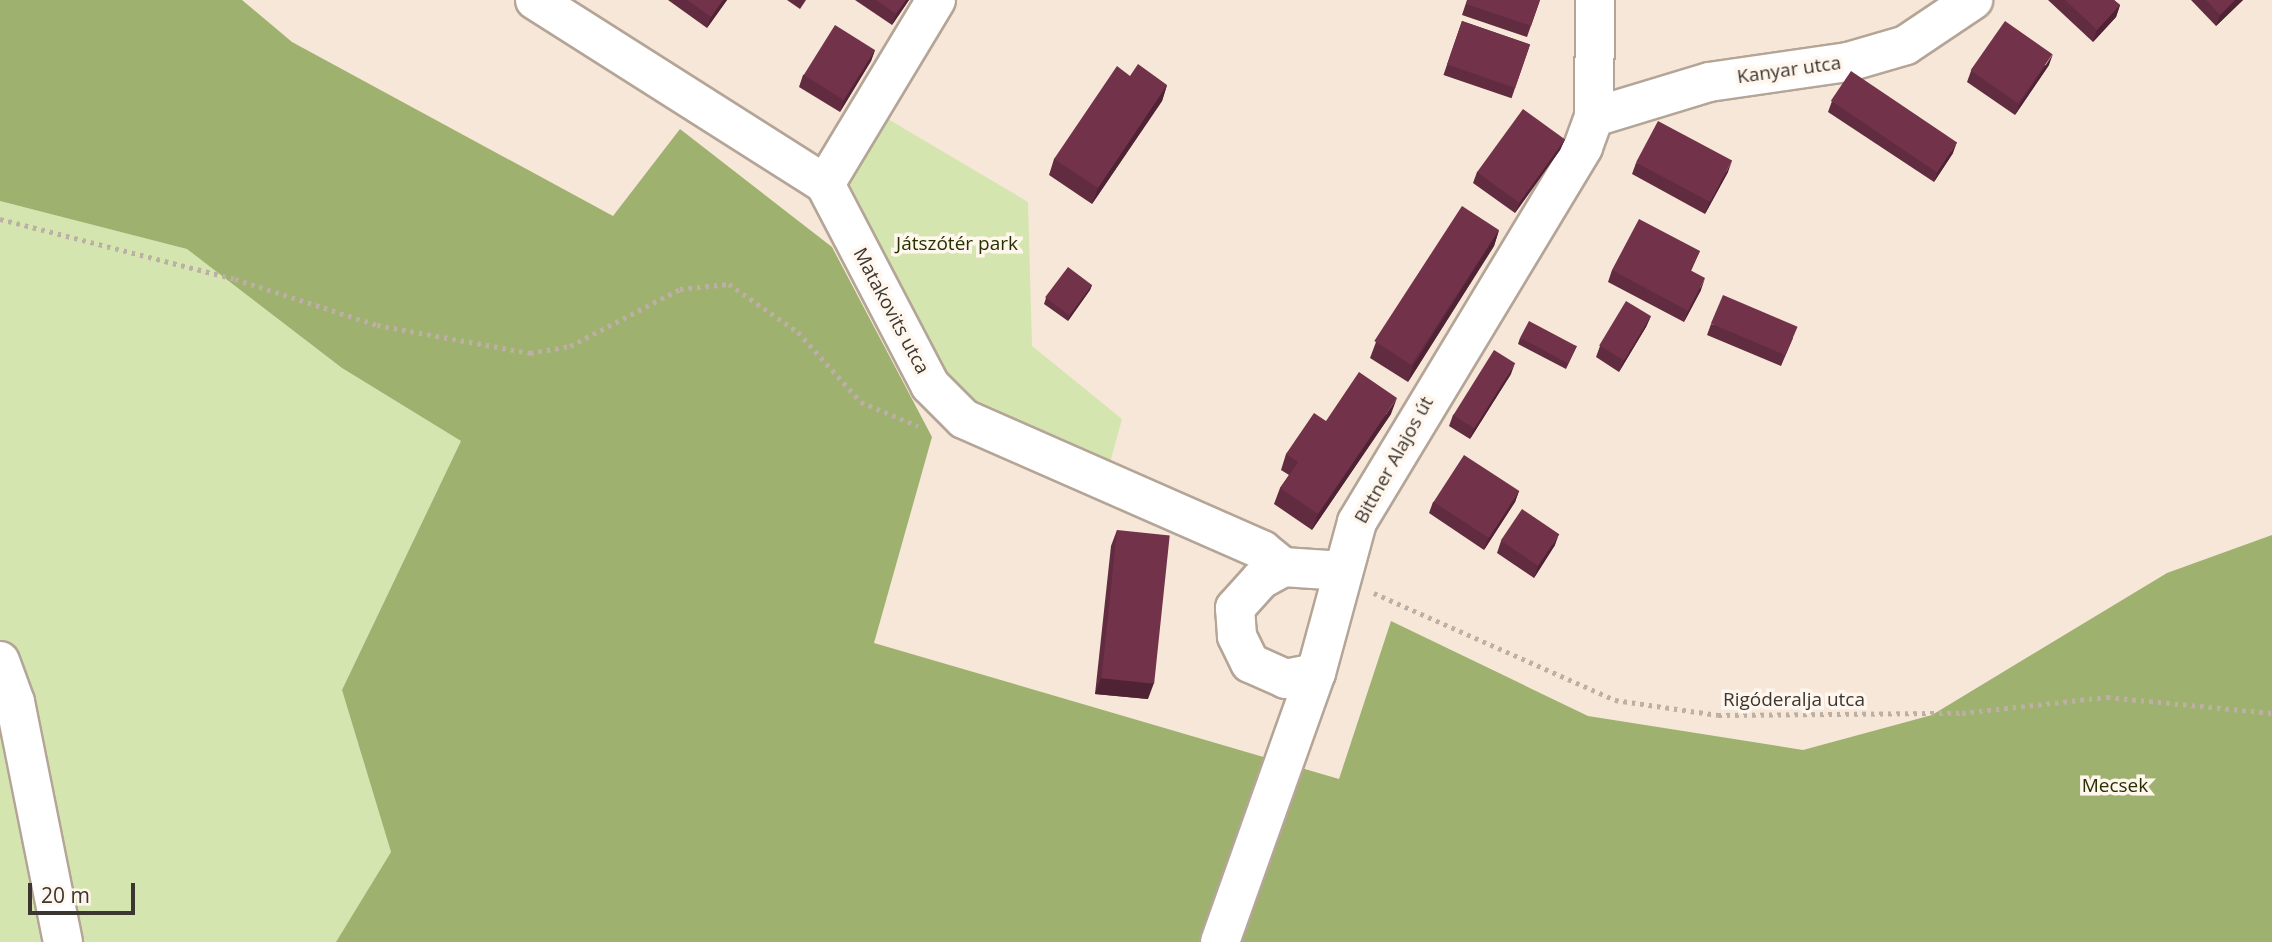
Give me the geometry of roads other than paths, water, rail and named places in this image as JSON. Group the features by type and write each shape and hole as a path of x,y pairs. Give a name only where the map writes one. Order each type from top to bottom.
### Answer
{"street":[{"path":"536,0 825,184 936,0"},
{"name":"Bittner Alajos út","path":"1220,942 1316,673 1357,522 1583,147 1594,117 1595,0"},
{"name":"Kanyar utca","path":"1594,117 1709,82 1849,62 1906,45 1973,0"},
{"name":"Matakovits utca","path":"825,184 930,385 964,419 1262,550 1283,567"},
{"path":"1316,673 1286,679 1266,674 1250,663 1237,636 1235,608 1283,567 1341,576"},
{"path":"0,662 15,702 63,942"}],"park label":[{"name":"Játszótér park","path":"957,244"},
{"name":"Mecsek","path":"2115,786"}]}
